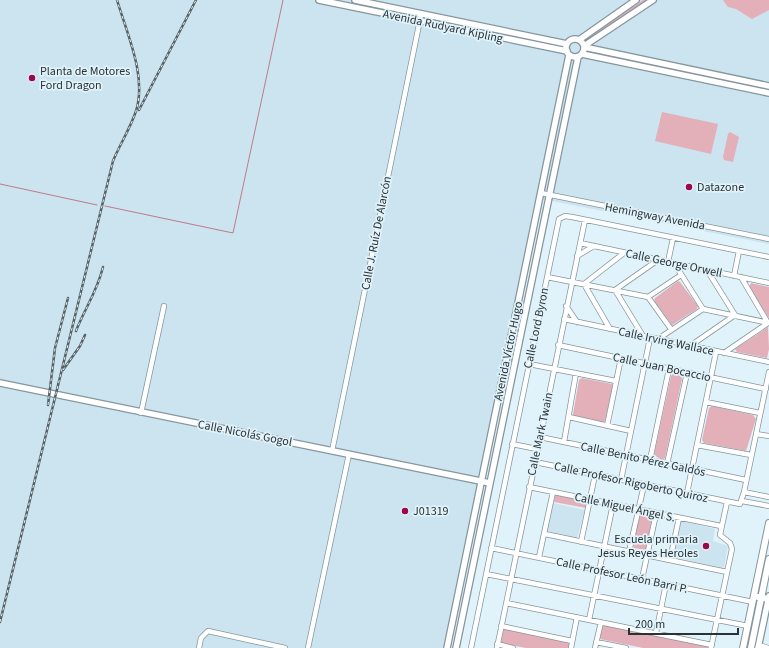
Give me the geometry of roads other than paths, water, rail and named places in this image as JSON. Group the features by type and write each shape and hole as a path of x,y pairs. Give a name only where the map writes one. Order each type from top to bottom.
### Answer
{"main road":[{"path":"743,648 769,523"},
{"path":"751,648 769,559"},
{"path":"754,596 769,593"},
{"path":"762,595 769,598"}],"street":[{"name":"Avenida Rudyard Kipling","path":"320,0 568,53"},
{"name":"Avenida Rudyard Kipling","path":"355,0 421,15 567,44"},
{"path":"636,0 579,40 573,40 567,44 568,53 769,93"},
{"path":"580,55 584,46 653,0"},
{"name":"Calle J. Ruíz De Alarcón","path":"332,451 421,15"},
{"path":"579,40 584,46 769,86"},
{"name":"Avenida Víctor Hugo","path":"447,648 541,193 568,53"},
{"name":"Avenida Víctor Hugo","path":"456,648 559,147 580,55"},
{"path":"550,146 559,147"},
{"name":"Hemingway Avenida","path":"541,193 769,239"},
{"name":"Calle Lord Byron","path":"471,648 559,219 565,216 769,257"},
{"name":"Calle Mark Twain","path":"497,646 566,306 586,220"},
{"path":"668,262 673,238"},
{"name":"Calle George Orwell","path":"580,243 769,283"},
{"path":"577,256 594,246"},
{"path":"734,276 739,251"},
{"path":"584,284 624,253"},
{"path":"615,290 658,260"},
{"path":"674,263 680,275 703,309"},
{"path":"707,270 735,315"},
{"path":"648,298 680,275"},
{"path":"547,277 648,298 671,330"},
{"path":"741,277 768,323"},
{"path":"584,284 610,329"},
{"path":"615,290 643,336"},
{"path":"141,413 164,306"},
{"path":"566,306 577,322"},
{"path":"658,339 703,309 768,323"},
{"path":"690,346 735,315"},
{"name":"Calle Irving Wallace","path":"564,319 769,362"},
{"path":"724,353 768,323"},
{"path":"621,480 650,338"},
{"name":"Calle Juan Bocaccio","path":"558,345 766,389"},
{"path":"687,493 716,352"},
{"path":"607,426 621,358"},
{"path":"529,364 616,381"},
{"path":"650,460 669,369"},
{"path":"564,442 576,373"},
{"path":"668,464 687,373"},
{"path":"769,375 742,501 769,506"},
{"name":"Calle Nicolás Gogol","path":"0,383 490,483"},
{"path":"706,402 760,413"},
{"path":"569,417 631,431"},
{"path":"756,434 769,436"},
{"name":"Calle Benito Pérez Galdós","path":"540,437 746,480"},
{"path":"512,444 537,449"},
{"path":"697,445 751,455"},
{"path":"308,648 349,454"},
{"name":"Calle Profesor Rigoberto Quiroz","path":"535,462 727,502 740,504 742,501"},
{"path":"581,542 595,475"},
{"path":"629,552 644,485"},
{"name":"Calle Miguel Ángel S.","path":"529,487 721,526"},
{"path":"539,558 553,492"},
{"path":"744,492 769,497"},
{"path":"506,603 656,633 711,646 727,572 731,545 720,535 727,502"},
{"path":"589,620 613,504"},
{"path":"642,579 656,514"},
{"path":"670,560 679,518"},
{"path":"545,534 727,572"},
{"name":"Calle Profesor León Barri P.","path":"491,548 722,596 754,596"},
{"path":"486,574 748,626"},
{"path":"656,633 666,584"},
{"path":"758,648 767,615 769,598"},
{"path":"571,648 577,617"},
{"path":"595,648 601,622"},
{"path":"501,626 572,641"},
{"path":"199,648 201,638 208,631 285,648"},
{"path":"596,642 626,648"},
{"path":"497,646 513,648"},
{"path":"758,648 762,646 768,648"}],"waterway":[{"path":"105,206 233,233 283,0"},
{"path":"0,184 97,205"}],"railway":[{"path":"0,622 113,161 134,118 139,98 139,84 134,55 117,0"},
{"path":"139,110 196,0"},
{"path":"76,331 98,284 103,267"},
{"path":"48,405 55,348 68,298"},
{"path":"63,370 80,346 85,335"}],"place":[{"name":"Planta de Motores Ford Dragon","path":"32,78"},
{"name":"Datazone","path":"689,187"},
{"name":"J01319","path":"405,511"},
{"name":"Escuela primaria Jesus Reyes Heroles","path":"706,546"}]}
